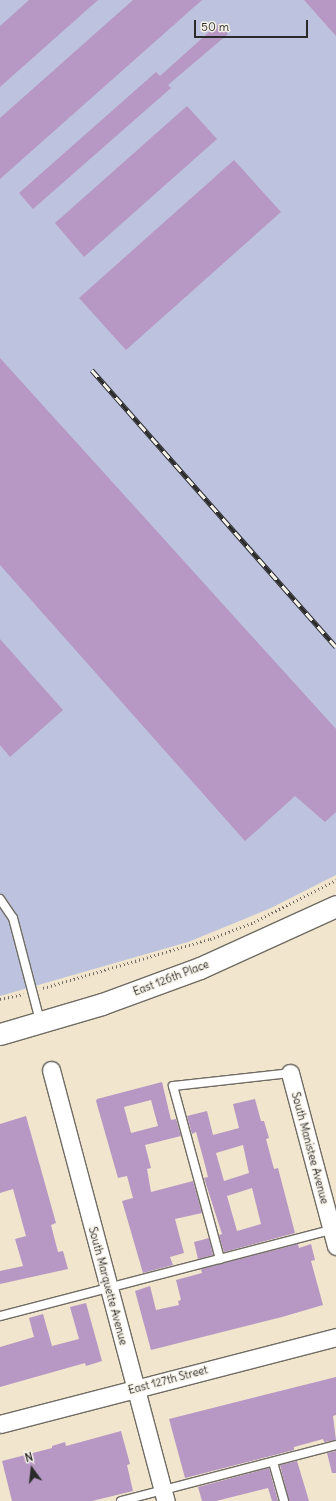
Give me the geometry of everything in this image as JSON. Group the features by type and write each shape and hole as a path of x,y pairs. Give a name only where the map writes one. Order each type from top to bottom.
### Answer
{"street":[{"name":"East 126th Place","path":"0,1034 102,1004 200,968 336,906"},
{"name":"South Marquette Avenue","path":"51,1070 164,1496"},
{"name":"South Manistee Avenue","path":"290,1073 334,1229 336,1246"},
{"name":"East 127th Street","path":"0,1424 336,1337"}],"lane":[{"path":"0,899 13,918 41,1023"},
{"path":"220,1258 173,1086 290,1073"},
{"path":"0,1316 334,1229"},
{"path":"121,1501 164,1496 273,1462 336,1445"},
{"path":"273,1462 284,1501"}],"path":[{"path":"0,1000 210,939 254,922 336,880"}],"shaded area":[{"path":"0,0 336,0 336,875 271,908 188,942 0,996"}],"building":[{"path":"29,0 98,0 0,87 0,26"},
{"path":"133,0 202,0 0,179 0,118"},
{"path":"304,0 336,0 336,36"},
{"path":"219,23 228,34 168,85 171,88 33,209 19,193 156,72 160,76"},
{"path":"187,106 217,139 84,257 55,223"},
{"path":"234,160 281,212 126,350 79,298"},
{"path":"0,358 336,729 336,812 325,822 295,796 245,841 0,565"},
{"path":"0,639 63,710 10,757 0,745"},
{"path":"162,1082 171,1120 176,1119 181,1136 145,1145 151,1168 147,1169 151,1192 193,1181 202,1213 175,1219 184,1253 170,1257 173,1265 143,1273 122,1201 133,1198 127,1176 118,1178 96,1101 97,1099","holes":["151,1100 158,1126 131,1133 124,1107"]},
{"path":"255,1099 261,1121 264,1121 269,1138 266,1139 274,1169 278,1168 295,1233 224,1252 219,1235 222,1234 204,1178 208,1177 204,1161 196,1132 192,1134 187,1116 207,1111 213,1135 239,1128 233,1104","holes":["243,1145 249,1173 224,1181 216,1153","252,1188 261,1224 237,1231 227,1196"]},
{"path":"26,1116 56,1223 51,1225 58,1252 63,1251 68,1269 0,1284 0,1271 23,1266 15,1239 26,1236 13,1189 0,1193 0,1124"},
{"path":"209,1238 213,1255 198,1259 194,1242"},
{"path":"298,1244 299,1248 311,1244 315,1260 311,1261 323,1305 282,1317 151,1350 135,1291 150,1286 156,1310 179,1305 178,1301 181,1300 176,1280 202,1273 201,1269"},
{"path":"86,1303 102,1361 86,1366 85,1363 0,1387 0,1347 34,1337 29,1318 43,1314 52,1346 79,1339 70,1307"},
{"path":"336,1377 336,1415 333,1416 336,1440 324,1442 323,1439 294,1447 294,1450 185,1478 169,1419"},
{"path":"121,1431 130,1464 127,1465 133,1491 92,1501 12,1501 2,1461 52,1448 52,1446 65,1442 66,1446"},
{"path":"336,1451 336,1473 332,1473 327,1453"},
{"path":"297,1461 309,1501 289,1501 280,1465"},
{"path":"269,1468 278,1501 272,1501 268,1488 216,1501 202,1501 198,1487"}],"railway":[{"path":"92,370 336,647"}]}
